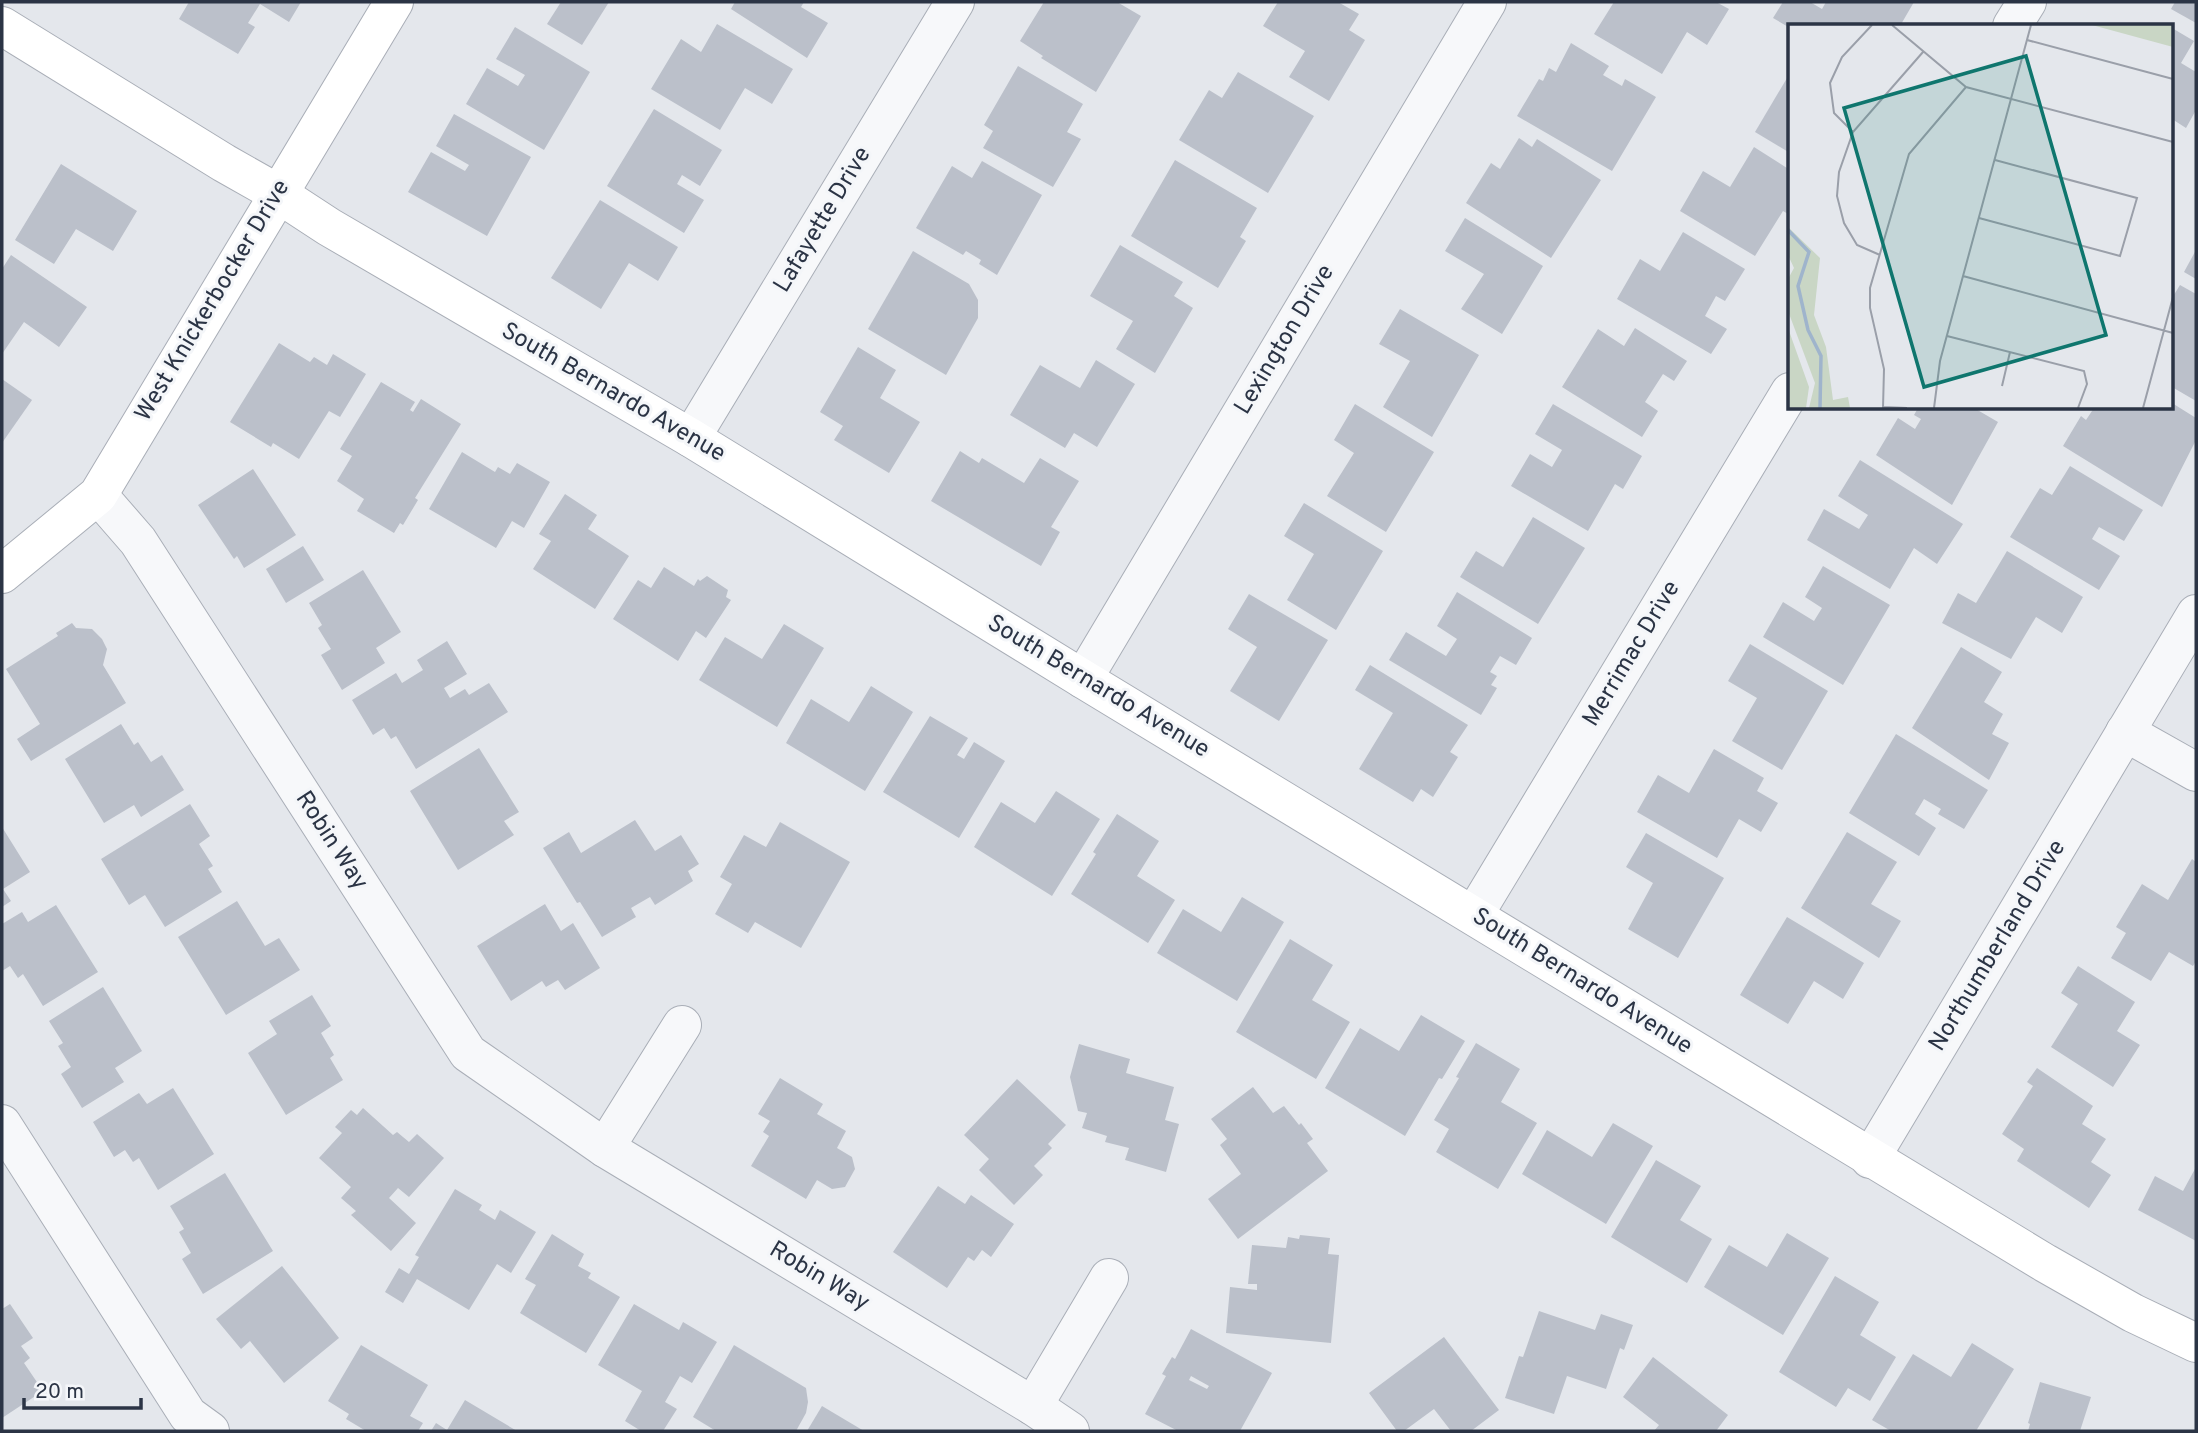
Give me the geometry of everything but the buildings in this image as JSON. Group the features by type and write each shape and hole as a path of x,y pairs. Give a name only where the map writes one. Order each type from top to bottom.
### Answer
{"street":[{"name":"West Knickerbocker Drive","path":"2,574 97,495 394,2"},
{"name":"Lafayette Drive","path":"691,438 955,2"},
{"name":"Lexington Drive","path":"1083,679 1487,2"},
{"path":"2013,24 2027,2"},
{"name":"South Bernardo Avenue","path":"2,26 329,227 691,438 1870,1159 2133,1314 2196,1343"},
{"name":"Merrimac Drive","path":"1474,915 1788,395"},
{"name":"Robin Way","path":"97,495 138,541 468,1053 605,1148 1033,1406 1070,1431"},
{"name":"Northumberland Drive","path":"1870,1159 2196,614"},
{"path":"2125,732 2196,772"},
{"path":"605,1148 682,1025"},
{"path":"2,1124 188,1426"},
{"path":"1033,1406 1109,1278"}]}
